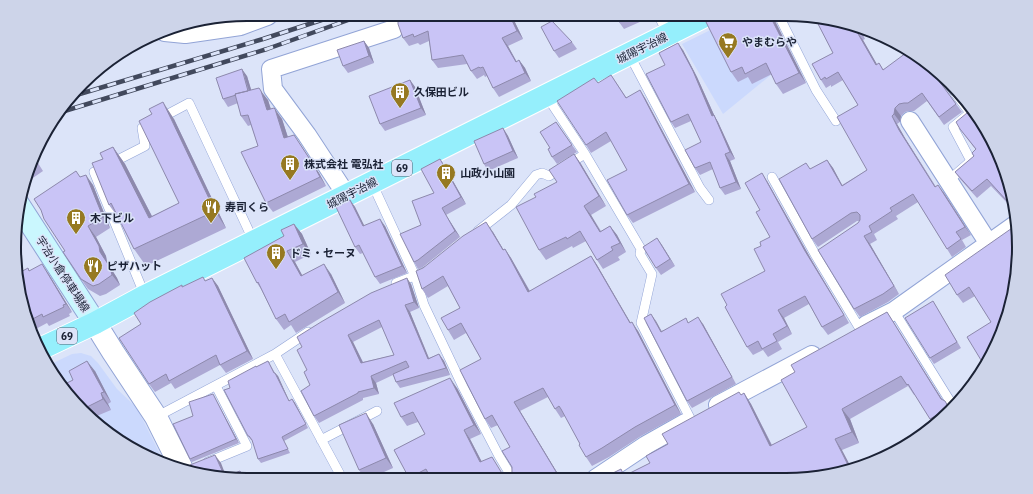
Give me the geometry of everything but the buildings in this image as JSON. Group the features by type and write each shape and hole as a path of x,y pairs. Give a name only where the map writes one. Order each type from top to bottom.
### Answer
{"main road":[{"name":"城陽宇治線","path":"44,347 695,21"},
{"name":"宇治小倉停車場線","path":"24,213 95,322"}],"street":[{"path":"180,31 185,32 213,24 240,24 248,21"},
{"path":"347,196 307,135 273,89 271,70 394,29"},
{"path":"910,121 989,244"},
{"path":"853,333 894,311 989,244 1012,230"},
{"path":"95,322 113,352 189,465"},
{"path":"604,473 646,445 825,348"}],"lane":[{"path":"661,21 668,35"},
{"path":"782,21 816,90 836,121"},
{"path":"629,54 700,188 709,200"},
{"path":"546,95 585,154 641,249 640,254 652,274 641,323 691,420"},
{"path":"145,296 94,172 146,146 142,128 189,103 254,243"},
{"path":"948,181 971,162 953,127 969,114"},
{"path":"469,239 511,205 536,175 542,173 549,176 585,154"},
{"path":"772,177 819,254 853,333"},
{"path":"372,183 415,276 424,305 460,380 509,473"},
{"path":"386,288 426,272 432,267"},
{"path":"894,311 951,402"},
{"path":"156,417 275,354 315,327"},
{"path":"275,354 338,473"},
{"path":"191,466 247,446 216,386"},
{"path":"321,440 377,411"}],"shaded area":[{"name":"やまむらや","path":"729,21 746,21 772,74 723,114 682,44"},
{"path":"81,353 91,356 98,363 117,389 137,408 161,456 121,435 98,417 77,396 53,363 72,354"}],"railway":[{"path":"81,94 318,21"},
{"path":"67,110 267,49 345,21"}],"place":[{"name":"やまむらや","path":"728,59"},
{"name":"久保田ビル","path":"400,109"},
{"name":"株式会社 電弘社","path":"290,181"},
{"name":"山政小山園","path":"446,190"},
{"name":"寿司くら","path":"211,224"},
{"name":"木下ビル","path":"76,235"},
{"name":"ドミ・セーヌ","path":"276,270"},
{"name":"ピザハット","path":"93,283"}]}
